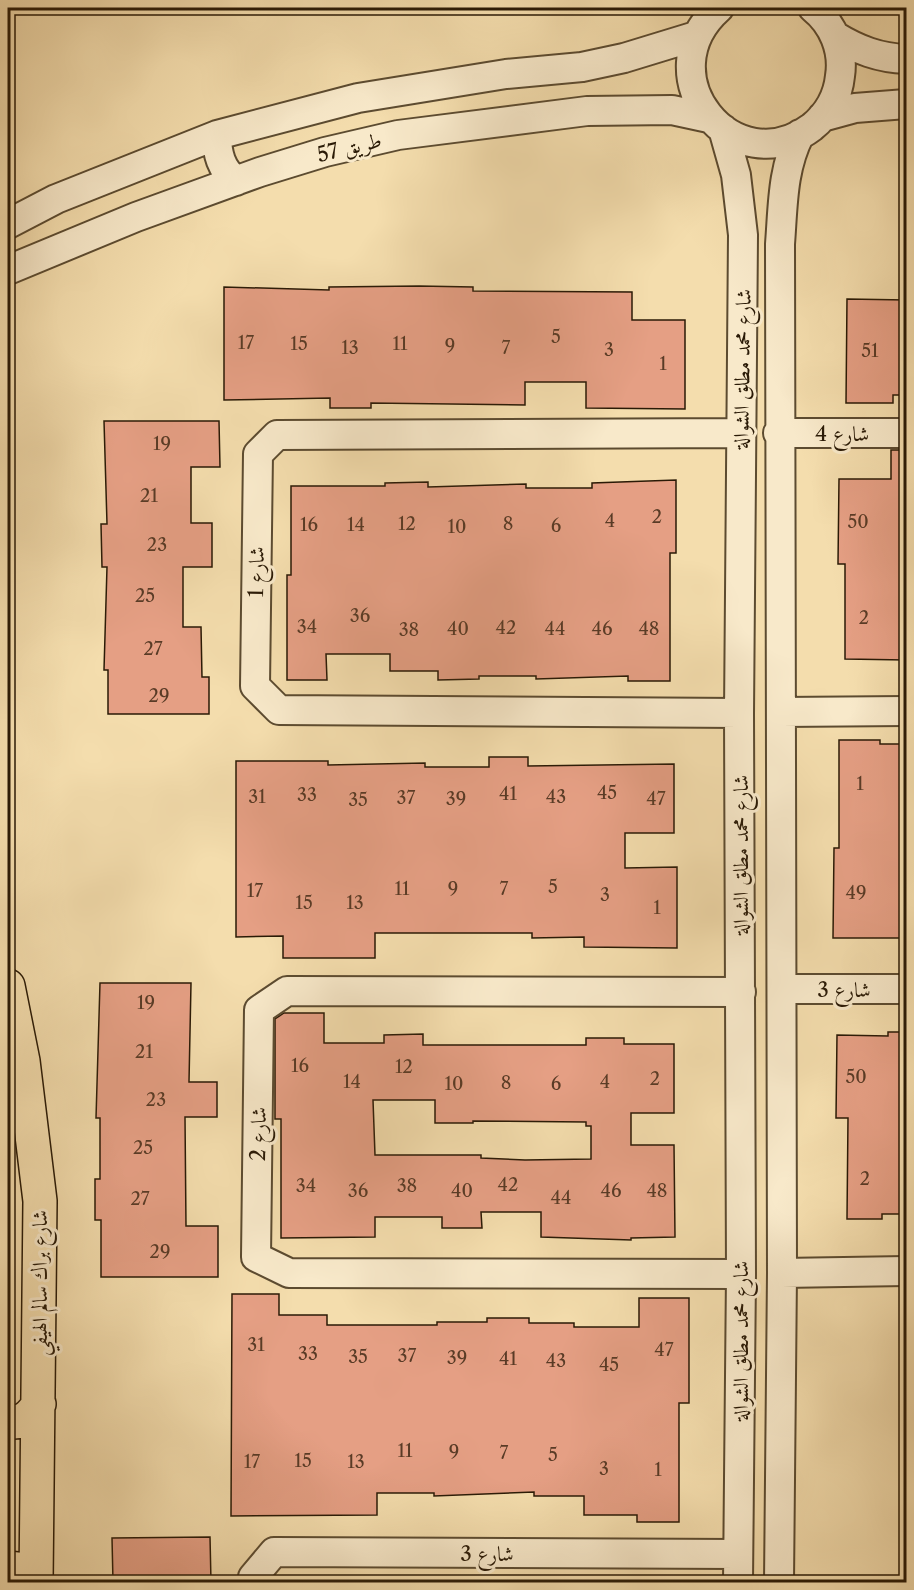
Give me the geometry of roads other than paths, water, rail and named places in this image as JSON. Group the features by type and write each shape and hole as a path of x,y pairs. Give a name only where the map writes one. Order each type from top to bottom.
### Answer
{"main road":[{"name":"شارع براك سالم الهيفي","path":"8,986 23,1061 40,1201 39,1404 27,1576"},
{"path":"8,1420 14,1423 30,1417 39,1404"}],"street":[{"path":"8,224 56,199 217,135 358,98 506,74 582,67 624,58 696,36 703,24 719,8"},
{"path":"823,18 858,49 886,58 906,59"},
{"path":"800,134 822,117 836,96 839,84 841,59 823,18"},
{"name":"شارع محمد مطلق الشوالة","path":"696,36 691,57 691,79 698,100 716,124 736,175 743,235 739,714 741,1274 738,1582"},
{"path":"822,117 855,108 906,104"},
{"name":"طريق 57","path":"8,270 136,217 236,181 325,152 398,135 587,111 638,110 672,110 716,124 741,138 761,143 781,141 800,134"},
{"name":"شارع محمد مطلق الشوالة","path":"779,1582 782,989 778,433 781,222 785,176 791,152 800,134"},
{"path":"217,135 221,163 227,174 236,181"},
{"name":"شارع 1","path":"739,714 279,710 255,686 258,454 277,435 741,433"},
{"name":"شارع 4","path":"778,433 906,433"},
{"path":"781,712 906,711"},
{"name":"شارع 3","path":"782,989 906,989"},
{"name":"شارع 2","path":"741,992 286,992 259,1010 256,1257 289,1273 741,1274"},
{"path":"741,1080 749,1096 762,1100 774,1098 782,1079"},
{"path":"739,1153 752,1143 761,1140 773,1145 782,1156"},
{"path":"782,1273 906,1271"},
{"name":"شارع 3","path":"253,1582 253,1578 274,1552 738,1554"}]}
